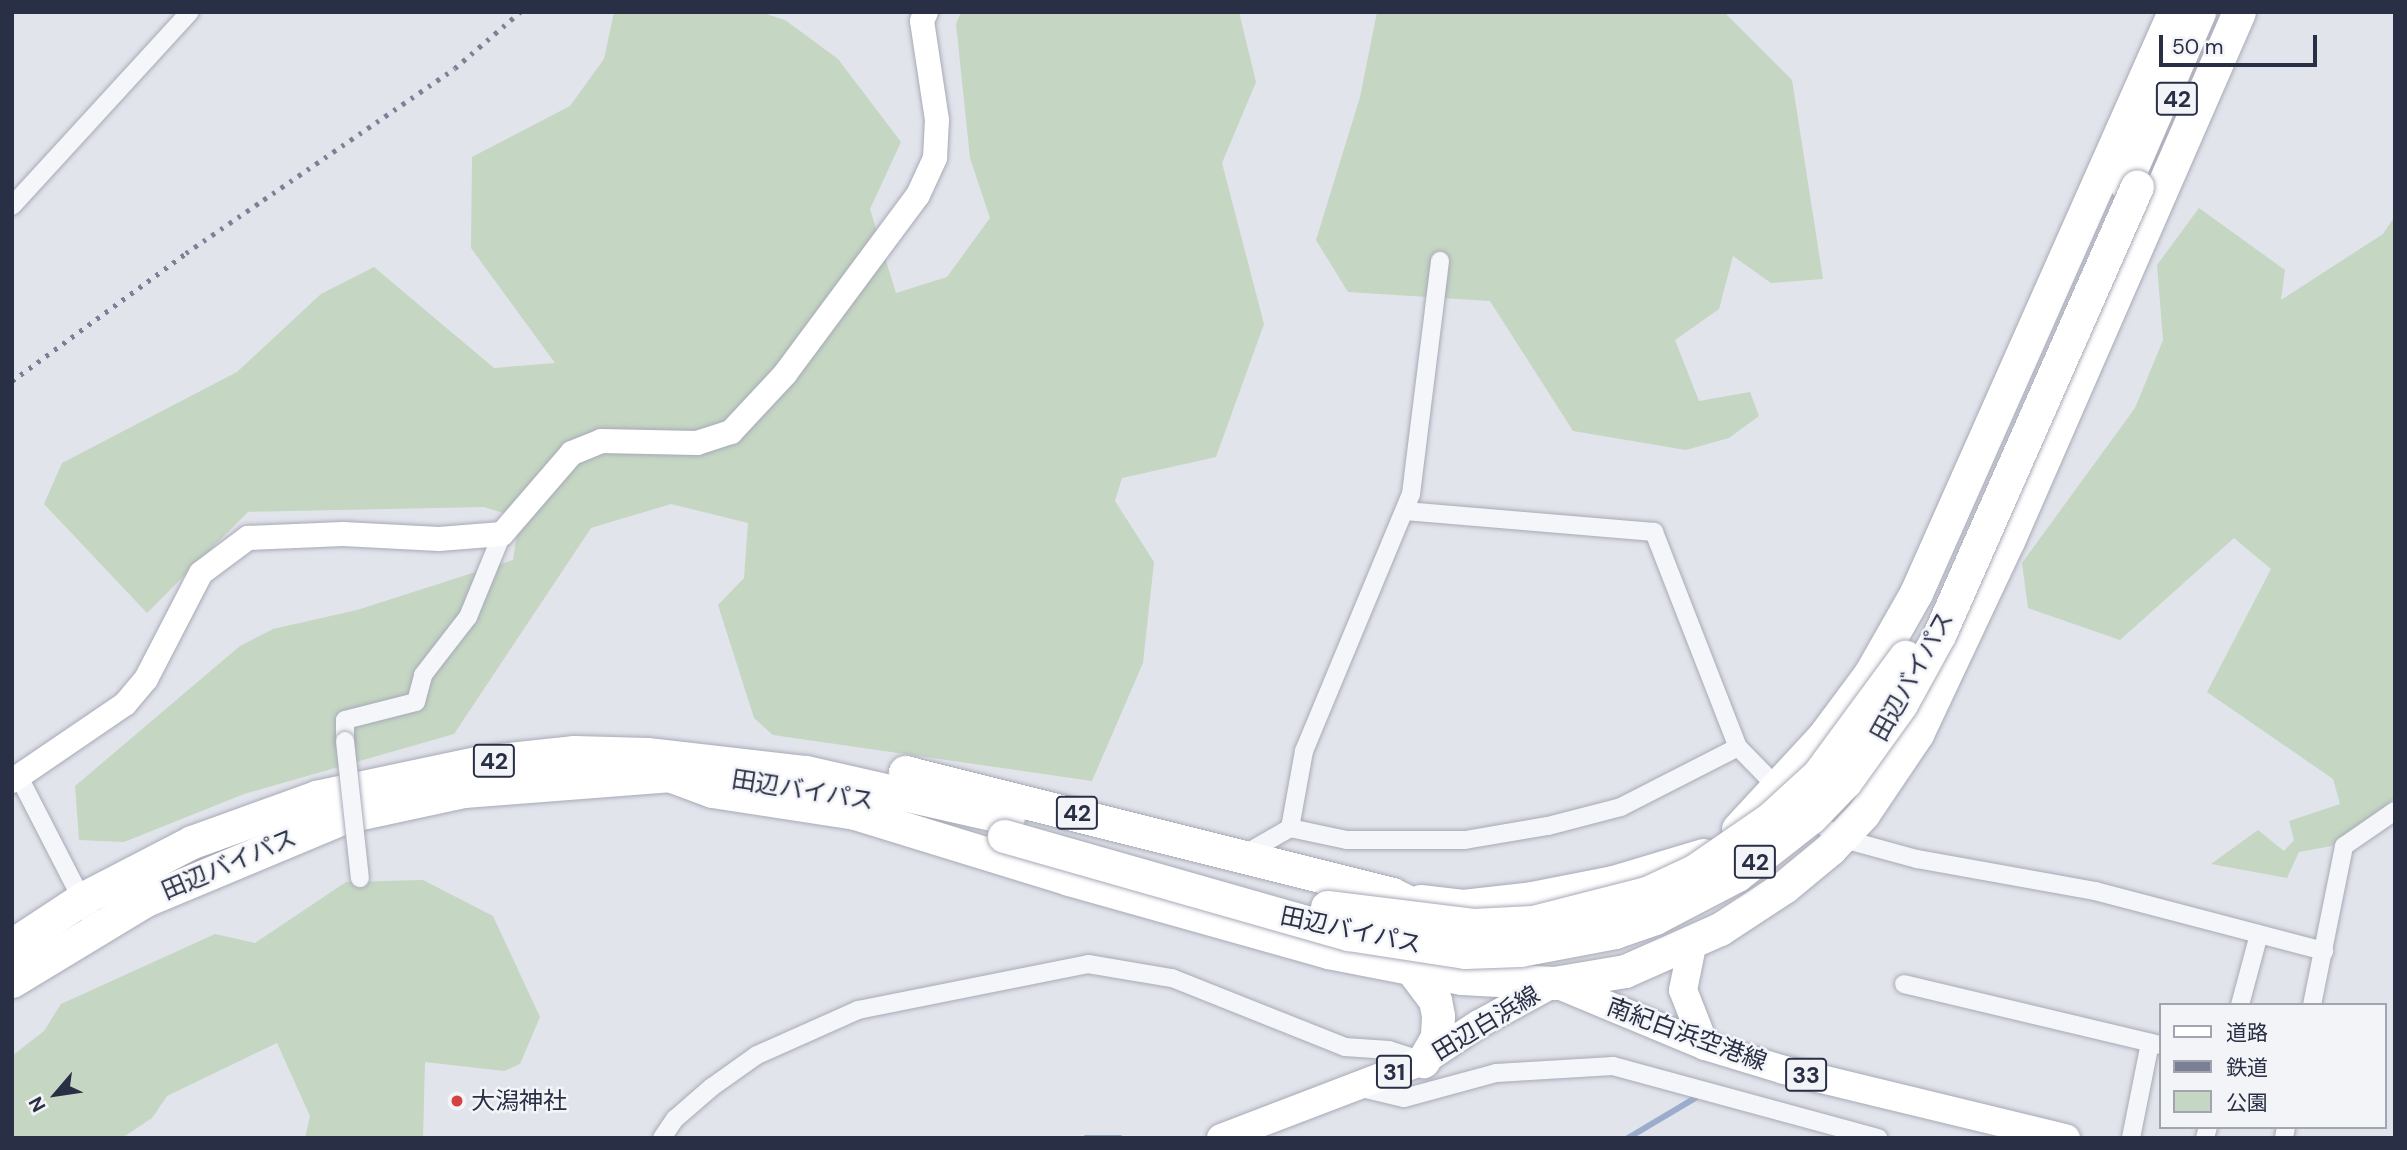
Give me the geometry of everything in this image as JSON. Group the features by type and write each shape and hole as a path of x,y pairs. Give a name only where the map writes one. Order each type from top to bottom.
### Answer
{"highway":[{"name":"42","path":"1554,983 1613,927 1750,820 1870,674 1916,593 2174,12"},
{"name":"田辺バイパス","path":"12,981 89,913 192,842 316,797 481,762 574,752 647,754 806,772 1006,827 1348,934 1465,951 1520,950 1615,932 1655,918 1727,881 1811,817 1845,782 1901,704 1940,633 2131,185 2199,12"},
{"name":"田辺バイパス","path":"2131,185 2216,12"},
{"name":"42","path":"661,772 712,792 856,813 1191,914 1328,952 1462,978 1554,983 1625,971 1720,929 1784,887 1840,838 1863,814 1917,734 2008,541 2239,12"},
{"name":"42","path":"574,752 642,746 817,755 960,783 1404,899 1463,905 1532,898 1613,882 1703,855"},
{"name":"田辺バイパス","path":"12,945 89,913 347,816 464,792 661,772 761,781 869,799 1006,827"},
{"name":"42","path":"1404,899 1554,983"},
{"path":"1409,967 1435,1000 1438,1016 1437,1037 1423,1061"}],"main road":[{"path":"1693,941 1683,990 1705,1046"},
{"name":"南紀白浜空港線","path":"1554,983 1705,1046 2067,1138"},
{"name":"田辺白浜線","path":"1221,1138 1423,1061 1479,1024 1554,983"}],"street":[{"path":"12,206 190,12"},
{"path":"360,878 345,720 416,702 423,675 468,617 502,534 572,453 601,441 697,443 731,432 785,374 918,195 935,158 937,120 922,21 926,12"},
{"path":"1290,828 1304,751 1412,494 1440,261"},
{"path":"1405,511 1654,532 1738,747 1777,788 1823,829 1840,838 1917,859 2095,891 2324,951"},
{"path":"89,913 16,779 125,704 146,680 201,573 248,538 343,534 439,539 502,534"},
{"path":"1241,855 1290,828 1347,840 1452,840 1548,826 1621,807 1738,747"},
{"path":"2312,1003 2344,846 2395,811"},
{"path":"2241,1003 2259,934"},
{"path":"662,1138 675,1119 712,1087 757,1055 858,1010 1088,964 1172,978 1345,1047 1389,1050 1423,1061"},
{"path":"1904,984 2155,1044 2131,1138"},
{"path":"1356,1087 1404,1098 1496,1073 1613,1066 1878,1138"}],"green space":[{"path":"614,12 760,12 785,20 838,59 901,142 870,209 896,293 947,277 990,218 970,158 956,24 961,12 1239,12 1256,82 1222,163 1264,324 1216,457 1122,478 1115,501 1154,562 1143,663 1092,781 773,735 754,718 718,605 744,578 748,523 671,504 591,528 454,734 244,794 124,842 79,840 75,786 240,646 273,629 357,610 513,560 519,518 484,507 248,512 147,613 44,504 62,463 237,372 321,294 374,267 494,368 555,363 471,248 472,157 570,106 604,59"},
{"path":"1377,12 1724,12 1792,80 1823,279 1771,283 1733,256 1719,309 1675,340 1699,401 1750,392 1759,416 1729,438 1686,450 1573,431 1490,301 1348,292 1316,240 1360,97"},
{"path":"2199,208 2285,270 2281,300 2383,234 2395,216 2395,798 2332,846 2299,852 2287,878 2211,864 2258,830 2284,851 2294,840 2289,821 2340,804 2333,779 2207,692 2271,569 2234,538 2120,640 2028,608 2022,563 2135,408 2163,340 2157,265"},
{"path":"423,880 493,916 540,1017 520,1064 504,1071 425,1062 423,1138 305,1138 310,1116 277,1043 167,1096 152,1118 122,1138 12,1138 12,1056 44,1031 61,1004 215,934 255,943 346,882"}],"waterway":[{"path":"1628,1138 1695,1098"},
{"path":"1086,1138 1120,1138"}],"railway":[{"path":"12,381 186,253 455,68 520,12"}],"place":[{"name":"大潟神社","path":"457,1101"}]}
